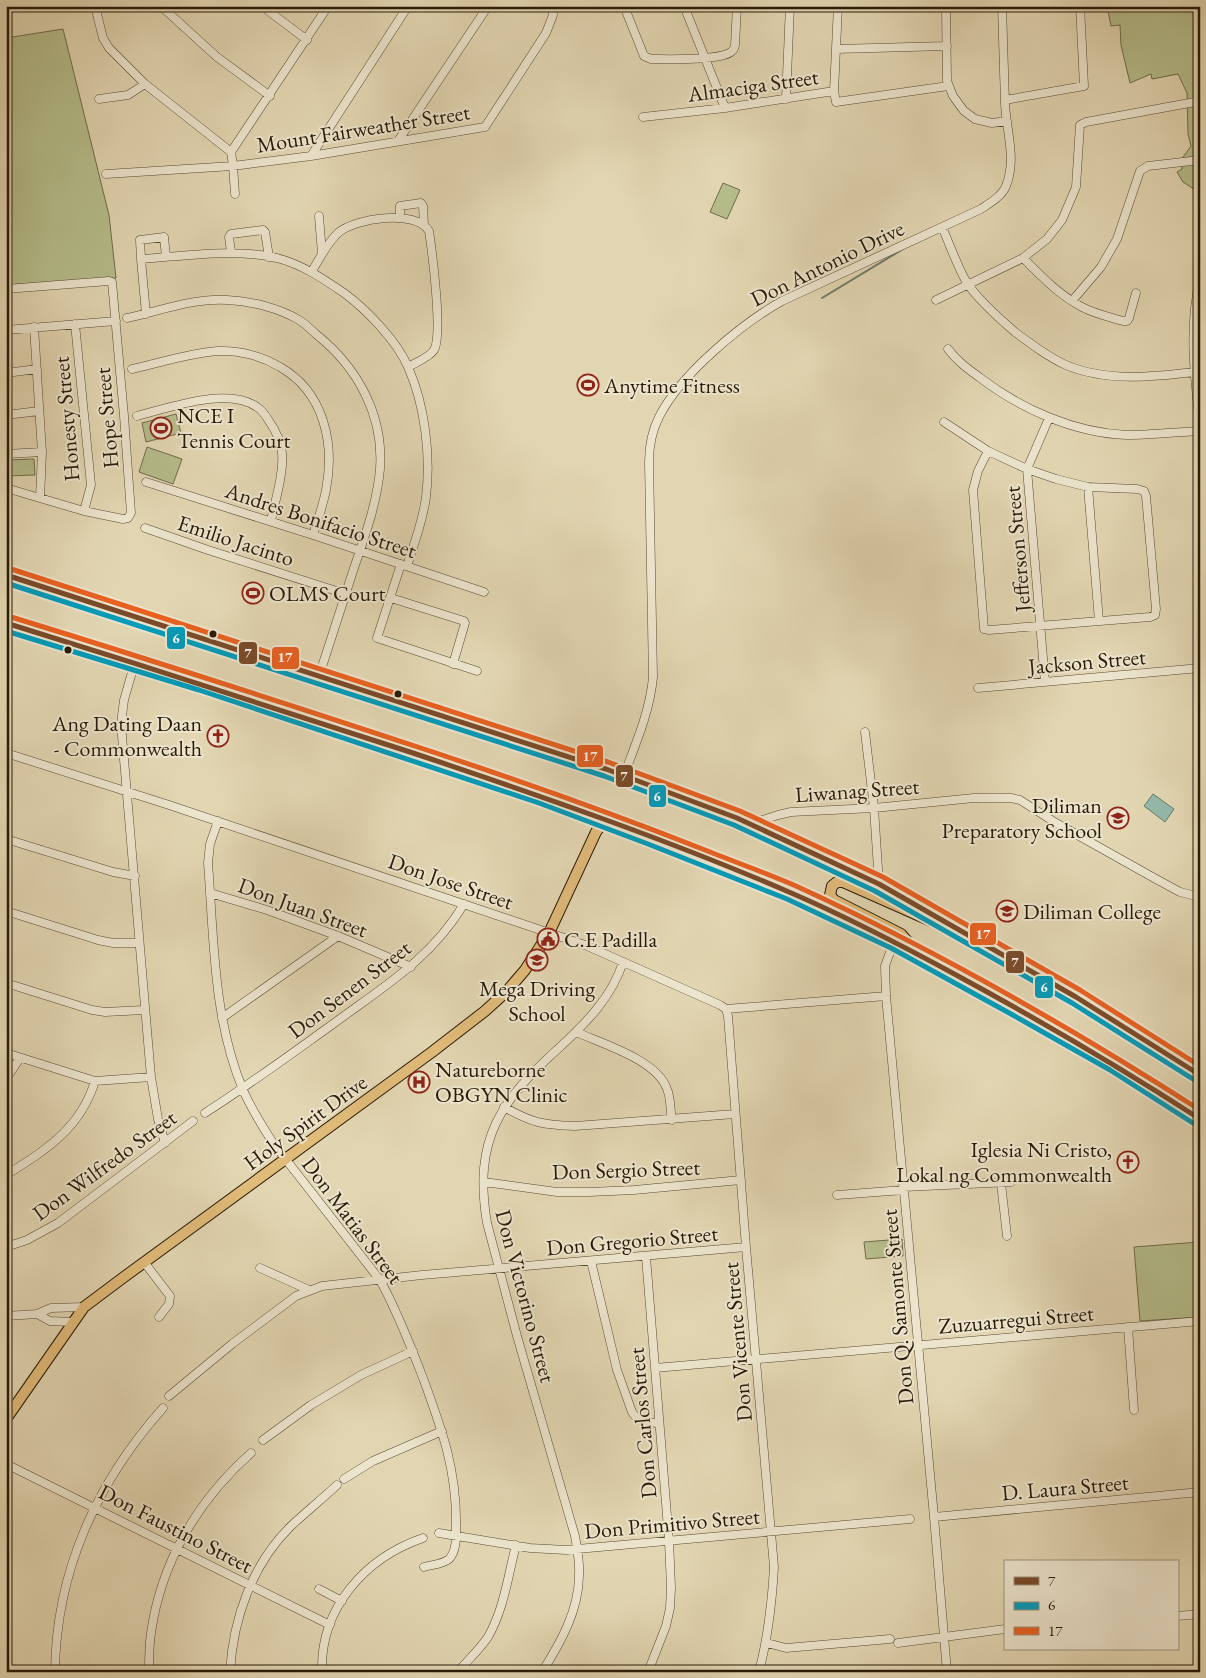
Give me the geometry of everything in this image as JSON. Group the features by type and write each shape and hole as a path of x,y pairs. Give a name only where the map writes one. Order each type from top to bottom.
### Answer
{"main road":[{"path":"6,575 624,775 750,824 879,884 1076,997 1200,1074"},
{"path":"6,623 135,662 541,796 790,892 894,941 1060,1032 1200,1119"},
{"path":"591,815 595,821 596,832"},
{"name":"Holy Spirit Drive","path":"6,1419 84,1307 432,1052 485,1011 507,991 525,970 549,934 596,832 602,824 610,822"},
{"path":"918,955 901,934 834,900 830,895 832,886 837,882 843,882 962,932"}],"street":[{"path":"95,6 103,38 109,48 145,84 231,152"},
{"path":"161,6 218,57 270,96"},
{"path":"262,6 307,40"},
{"path":"235,194 231,152 328,6"},
{"path":"311,156 408,6"},
{"path":"398,141 488,6"},
{"name":"Mount Fairweather Street","path":"106,174 233,166 311,156 487,126 546,33 553,15 552,6"},
{"path":"624,6 644,56 651,59 705,58 733,51 737,6"},
{"path":"684,6 725,108"},
{"path":"786,98 790,6"},
{"path":"834,91 838,7 870,6"},
{"path":"946,6 948,86 964,111 975,119 992,123 1007,122"},
{"name":"Don Antonio Drive","path":"624,775 645,717 652,685 649,452 653,432 659,417 697,368 737,331 762,312 981,209 994,201 1005,189 1010,174 1011,155 1005,100 1002,6"},
{"path":"1005,100 1084,86 1080,6"},
{"path":"836,49 947,46"},
{"path":"99,99 128,95 145,84"},
{"name":"Almaciga Street","path":"643,117 725,108 834,91 835,101 838,102 948,86"},
{"path":"936,300 1023,258 1046,239 1062,220 1074,193 1080,125 1086,122 1195,102"},
{"path":"1072,301 1101,267 1116,239 1140,171 1148,166 1200,160"},
{"path":"400,218 400,206 421,204 423,206 424,225"},
{"path":"320,216 322,254"},
{"path":"312,271 336,235 350,225 369,220 400,218 413,220 424,225 429,231 433,261 438,338 434,351 408,367"},
{"path":"942,227 968,283 1000,320 1044,352 1066,365 1094,374 1122,376 1153,377 1195,372"},
{"path":"231,252 229,237 231,234 263,230 265,232 269,257"},
{"path":"146,314 140,240 164,237 166,257"},
{"path":"141,259 231,252 279,259 312,271 366,312 401,354 408,367 423,417 427,442 428,470 426,497 422,519 376,636 377,638 477,671"},
{"path":"1023,258 1051,286 1072,301 1084,308 1123,321 1127,321 1136,293"},
{"name":"Hope Street","path":"6,290 109,280 114,285 131,513 128,518 123,519 84,511"},
{"path":"1200,280 1194,315 1195,372 1200,426"},
{"path":"127,318 200,301 228,300 273,309 300,320 337,353 354,374 368,400 380,442 380,472 377,490 360,550 319,676"},
{"path":"6,330 116,321"},
{"name":"Honesty Street","path":"75,324 90,485 84,511"},
{"path":"34,327 42,452 40,498"},
{"path":"948,350 957,361 1000,393 1049,418 1089,429 1126,435 1200,431"},
{"path":"132,369 219,351 264,358 296,377 314,399 322,416 328,443 329,459 326,489 314,534"},
{"path":"6,373 37,369"},
{"path":"137,416 186,403 226,398 235,398 257,407 277,432 282,453 282,464 271,521"},
{"path":"6,415 39,411"},
{"name":"Jefferson Street","path":"1046,682 1027,469 1049,418"},
{"path":"944,422 988,451 1027,469 1088,487 1144,491 1152,557 1155,615 1099,622 984,629 972,490 978,471 988,451"},
{"path":"6,454 42,452"},
{"name":"Andres Bonifacio Street","path":"146,482 314,534 484,592"},
{"path":"1088,487 1099,622"},
{"path":"6,488 84,511"},
{"name":"Emilio Jacinto","path":"145,528 346,594"},
{"path":"391,598 464,621 454,664"},
{"path":"135,662 124,700 121,724 151,1077 158,1118 165,1143"},
{"name":"Jackson Street","path":"978,688 1200,668"},
{"path":"865,732 874,808 879,884"},
{"name":"Don Jose Street","path":"6,753 218,821 585,945 726,1009"},
{"name":"Liwanag Street","path":"750,824 791,812 874,808 1002,797 1020,800 1098,847 1180,892 1200,897"},
{"name":"Don Matias Street","path":"218,821 208,854 218,993 230,1051 243,1089 261,1125 285,1159 380,1280 413,1351 442,1431 454,1480 456,1535 453,1553 448,1560 424,1567"},
{"path":"6,839 113,872 134,876"},
{"name":"Don Juan Street","path":"210,893 267,910 338,936 411,967"},
{"name":"Don Senen Street","path":"243,1089 411,967 440,938 464,904"},
{"path":"6,911 98,940 113,943 139,943"},
{"path":"222,1018 338,936"},
{"name":"Don Q. Samonte Street","path":"894,941 884,966 886,996 947,1672"},
{"name":"Don Victorino Street","path":"542,1672 557,1649 573,1611 578,1596 580,1574 575,1536 520,1346 484,1206 484,1182 488,1146 494,1125 504,1107 532,1072 576,1032 593,1013 613,986 623,962"},
{"path":"6,982 92,1010 105,1012 144,1010"},
{"path":"726,1009 886,996"},
{"name":"Don Vicente Street","path":"726,1009 774,1567 772,1602 766,1643 759,1672"},
{"path":"576,1032 643,1061 653,1068 663,1080 668,1090 672,1120"},
{"path":"6,1053 95,1081 151,1077"},
{"path":"6,1079 20,1058"},
{"path":"6,1175 64,1134 78,1118 90,1096 95,1081"},
{"name":"Don Wilfredo Street","path":"205,1113 243,1089"},
{"path":"504,1107 533,1122 555,1126 672,1120 735,1114"},
{"name":"Don Wilfredo Street","path":"6,1247 26,1240 58,1223 193,1121"},
{"name":"Don Sergio Street","path":"484,1182 557,1192 589,1192 740,1180"},
{"path":"837,1195 1011,1182"},
{"path":"1001,1183 1007,1236"},
{"name":"Don Gregorio Street","path":"169,1396 232,1344 296,1296 322,1286 746,1247"},
{"name":"Don Carlos Street","path":"646,1257 669,1540 671,1588 670,1608 666,1626 648,1672"},
{"path":"591,1261 617,1370 632,1412 641,1422 659,1423"},
{"path":"144,1262 170,1296 169,1304 159,1317"},
{"path":"260,1268 308,1290"},
{"path":"6,1316 37,1314 51,1308 84,1307"},
{"path":"37,1314 50,1321 73,1322"},
{"name":"Zuzuarregui Street","path":"655,1368 1200,1321"},
{"path":"1128,1327 1134,1410"},
{"path":"263,1440 311,1405 361,1375 413,1351"},
{"path":"56,1672 58,1627 66,1586 78,1546 94,1507 108,1480 143,1430 163,1408"},
{"path":"344,1479 374,1461 442,1431"},
{"path":"149,1672 151,1634 160,1590 176,1548 191,1521 210,1495 236,1466 251,1453"},
{"name":"Don Faustino Street","path":"6,1464 330,1625"},
{"path":"230,1672 235,1630 250,1585 268,1555 290,1528 337,1485"},
{"name":"D. Laura Street","path":"934,1516 1200,1492"},
{"name":"Don Primitivo Street","path":"439,1533 548,1550 910,1519"},
{"path":"322,1672 324,1645 330,1625 342,1600 351,1587 371,1565 396,1549 423,1538"},
{"path":"458,1672 487,1639 496,1622 516,1545"},
{"path":"319,1589 342,1600"},
{"path":"1178,1616 1200,1614"},
{"path":"898,1642 1004,1629"},
{"path":"766,1643 786,1648 890,1639"}],"green space":[{"path":"1107,6 1200,6 1200,193 1183,182 1177,172 1182,169 1181,160 1191,146 1188,134 1187,93 1178,74 1152,79 1151,74 1130,83 1121,45 1120,25 1111,26"},
{"path":"63,29 109,215 116,278 6,285 6,38"},
{"path":"723,183 740,190 727,219 710,212"},
{"name":"NCE I Tennis Court","path":"176,414 181,433 146,442 142,423"},
{"path":"147,447 182,459 173,484 139,472"},
{"path":"34,459 35,475 6,476 6,460"},
{"path":"902,1239 903,1256 866,1259 864,1242"},
{"path":"1199,1242 1200,1317 1140,1321 1134,1247"}],"shaded area":[{"path":"1153,794 1174,809 1165,822 1144,806"}],"waterway":[{"path":"822,298 903,249"}],"transit line":[{"name":"17","path":"8,568 608,762 740,811 883,877 1080,990 1200,1066"},
{"name":"7","path":"6,575 606,769 737,818 879,884 1076,997 1200,1075"},
{"name":"6","path":"6,583 604,776 734,825 875,891 1072,1003 1196,1081"},
{"name":"17","path":"8,616 470,764 605,812 785,881 900,936 1002,991 1102,1049 1200,1110"},
{"name":"7","path":"6,623 458,768 601,818 789,892 875,932 1020,1010 1141,1081 1200,1119"},
{"name":"6","path":"6,631 199,690 539,803 787,899 891,948 1011,1014 1110,1070 1196,1125"}],"place":[{"name":"Anytime Fitness","path":"588,385"},
{"name":"NCE I Tennis Court","path":"161,428"},
{"name":"OLMS Court","path":"253,593"},
{"name":"Ang Dating Daan - Commonwealth","path":"218,736"},
{"name":"Diliman Preparatory School","path":"1118,818"},
{"name":"Diliman College","path":"1007,911"},
{"name":"C.E Padilla","path":"548,939"},
{"name":"Mega Driving School","path":"537,960"},
{"name":"Natureborne OBGYN Clinic","path":"419,1082"},
{"name":"Iglesia Ni Cristo, Lokal ng Commonwealth","path":"1128,1162"}]}
